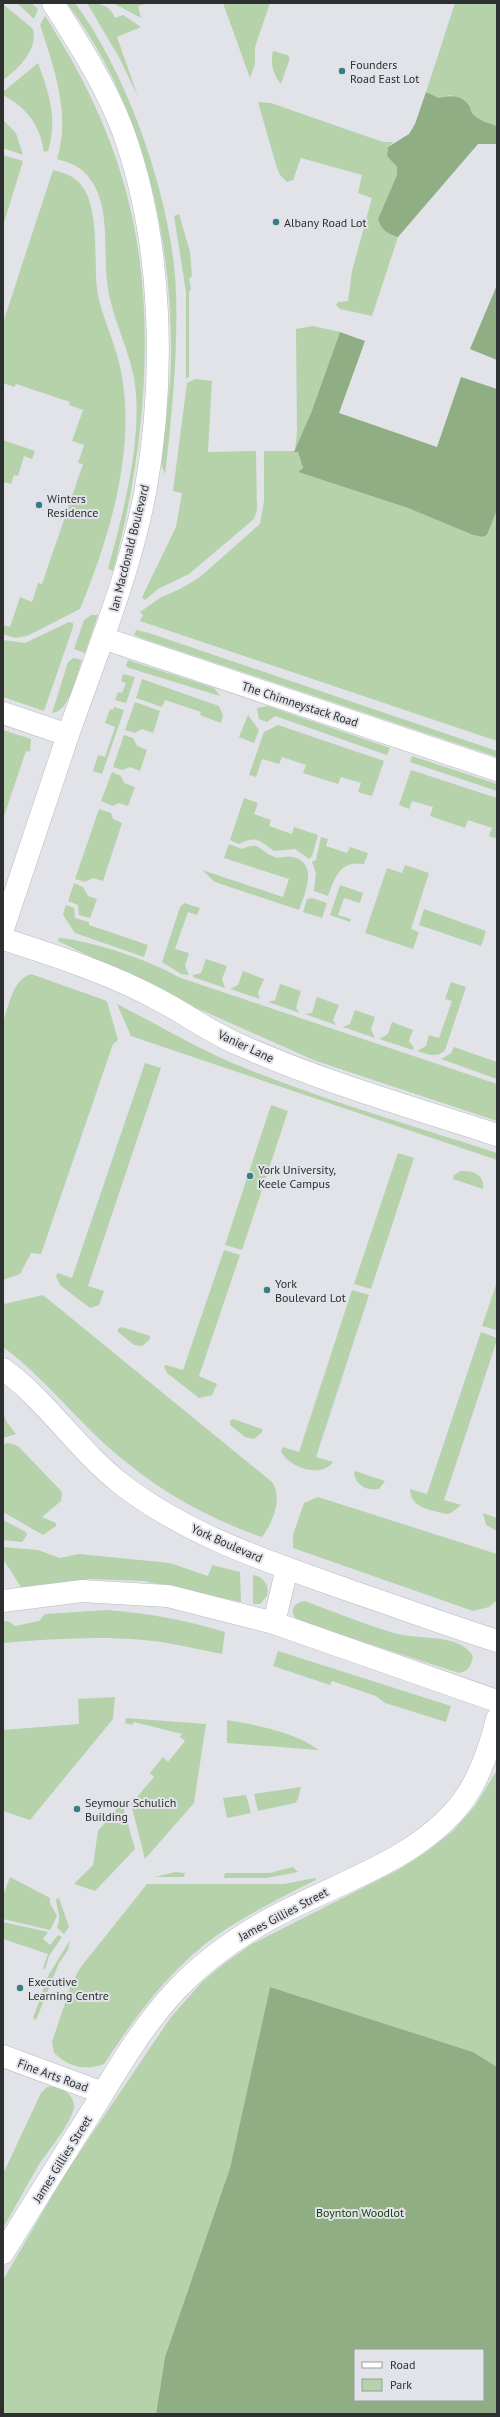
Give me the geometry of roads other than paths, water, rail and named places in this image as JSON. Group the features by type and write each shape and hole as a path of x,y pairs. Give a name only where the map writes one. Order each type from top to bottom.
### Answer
{"street":[{"name":"Ian Macdonald Boulevard","path":"3,929 68,735 103,638 128,559 145,493 156,403 157,337 153,269 147,217 123,131 92,65 53,3"},
{"name":"The Chimneystack Road","path":"103,638 497,770"},
{"path":"3,713 68,735"},
{"name":"Vanier Lane","path":"3,939 54,956 126,984 160,1000 239,1045 301,1070 497,1135"},
{"name":"York Boulevard","path":"3,1369 37,1400 85,1453 119,1483 155,1508 246,1553 497,1641"},
{"path":"274,1623 287,1568"},
{"path":"3,1601 82,1591 168,1596 274,1623 497,1701"},
{"name":"James Gillies Street","path":"3,2253 129,2050 177,1989 219,1951 271,1918 399,1854 443,1822 462,1801 474,1781 485,1757 497,1718"},
{"name":"Fine Arts Road","path":"3,2056 103,2093"}],"place":[{"name":"Founders Road East Lot","path":"342,71"},
{"name":"Albany Road Lot","path":"276,222"},
{"name":"Winters Residence","path":"39,505"},
{"name":"York University, Keele Campus","path":"250,1176"},
{"name":"York Boulevard Lot","path":"267,1290"},
{"name":"Seymour Schulich Building","path":"77,1809"},
{"name":"Executive Learning Centre","path":"20,1988"}],"park label":[{"name":"Boynton Woodlot","path":"360,2212"}]}
